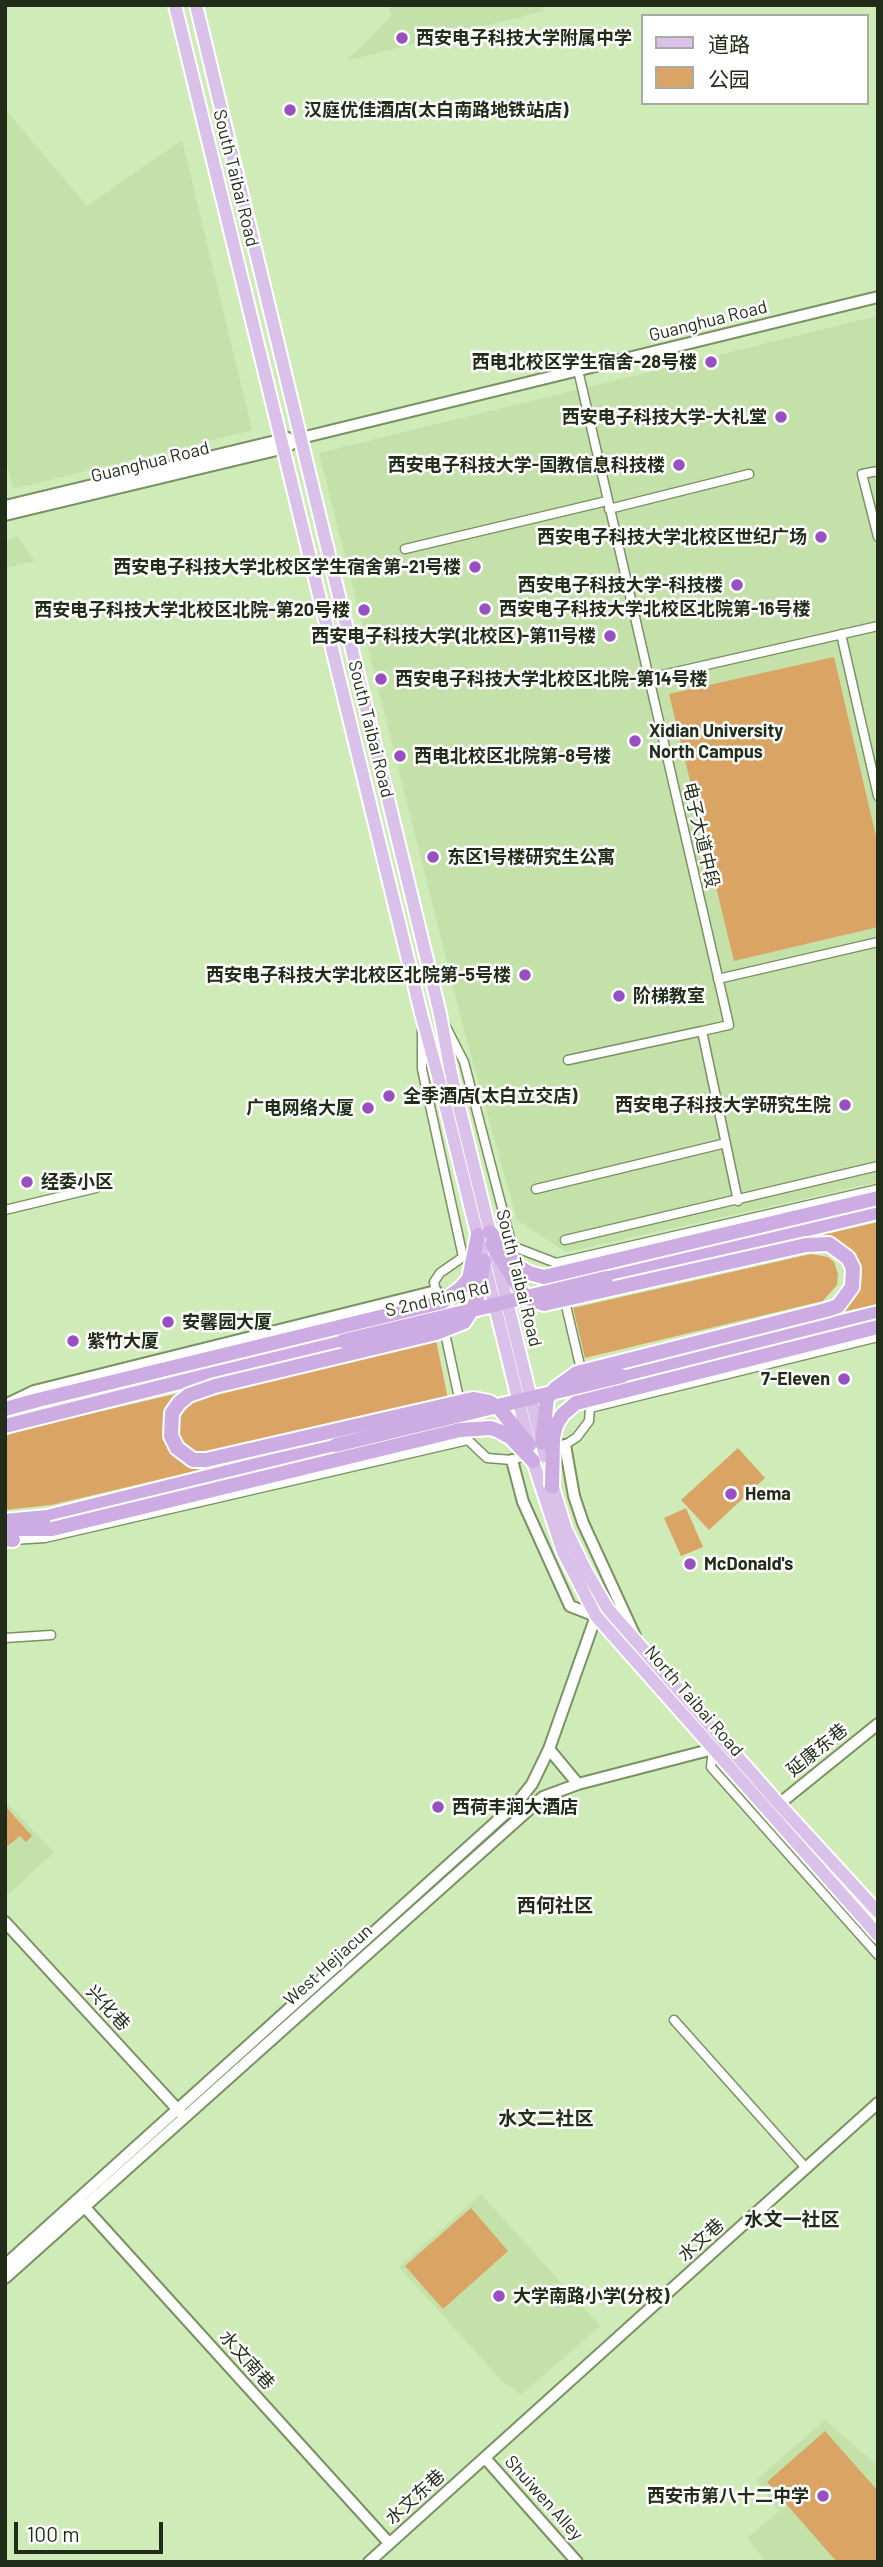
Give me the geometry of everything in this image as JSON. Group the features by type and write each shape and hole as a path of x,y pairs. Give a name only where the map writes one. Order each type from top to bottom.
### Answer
{"highway":[{"path":"487,1237 521,1269 544,1276 878,1198"},
{"name":"S 2nd Ring Rd","path":"12,1424 239,1366 878,1212"},
{"path":"487,1237 527,1298 544,1304 791,1248 829,1244 848,1258 853,1268 852,1287 838,1306 576,1373 547,1398 537,1451"},
{"path":"5,1406 442,1302 469,1279 487,1237"},
{"path":"745,1259 766,1240 791,1248"},
{"path":"484,1261 482,1282 474,1306 464,1322 452,1328 215,1386 189,1395 179,1403 170,1421 171,1436 177,1448 193,1460 226,1457 473,1399 489,1402 499,1408 537,1451"},
{"path":"7,1537 264,1462 878,1313"},
{"path":"752,1329 790,1333 813,1314"},
{"path":"552,1488 553,1438 556,1426 563,1414 576,1403 878,1327"},
{"path":"215,1386 239,1366 263,1375"},
{"path":"5,1521 50,1523 460,1430 491,1428 537,1451"},
{"path":"226,1457 264,1462 295,1440"}],"main road":[{"name":"South Taibai Road","path":"175,5 422,1017 487,1237 484,1261 537,1451"},
{"name":"South Taibai Road","path":"196,5 440,1014 487,1237 537,1451"},
{"name":"North Taibai Road","path":"537,1451 566,1530 608,1609 878,1912"},
{"name":"North Taibai Road","path":"537,1451 562,1552 596,1616 878,1935"}],"street":[{"name":"Guanghua Road","path":"5,515 301,438 878,297"},
{"name":"电子大道中段","path":"578,370 729,1025 702,1031"},
{"name":"Guanghua Road","path":"5,506 284,443"},
{"path":"878,471 862,474 878,537"},
{"path":"405,549 749,474"},
{"path":"649,678 878,626"},
{"path":"841,634 878,796"},
{"path":"718,979 878,943"},
{"path":"440,1014 464,1062 512,1246"},
{"path":"422,1017 422,1069 463,1257"},
{"path":"568,1060 702,1031 738,1201"},
{"path":"536,1189 726,1143"},
{"path":"565,1240 878,1166"},
{"path":"5,1210 96,1188"},
{"path":"556,1263 590,1408 589,1421 577,1437 565,1444 512,1460 487,1458 468,1440 434,1282 440,1273 463,1257 512,1246 556,1263 878,1189"},
{"path":"5,1406 34,1391 436,1292"},
{"path":"590,1408 878,1337"},
{"path":"7,1537 45,1538 468,1440"},
{"path":"565,1444 574,1496 583,1524 639,1645"},
{"path":"512,1460 523,1502 570,1605 596,1616"},
{"name":"West Hejiacun","path":"181,2113 517,1803 532,1784 549,1749 596,1616"},
{"path":"5,1639 51,1635"},
{"name":"延康东巷","path":"779,1804 878,1724"},
{"path":"549,1749 578,1784"},
{"path":"713,1749 711,1767 878,1955"},
{"name":"West Hejiacun","path":"5,2278 81,2203 181,2113 543,1797 578,1784 713,1749"},
{"name":"兴化巷","path":"5,1922 181,2113"},
{"path":"674,2020 806,2168"},
{"name":"水文巷","path":"485,2458 878,2103"},
{"name":"West Hejiacun","path":"5,2265 81,2203"},
{"name":"水文南巷","path":"81,2203 389,2543"},
{"name":"水文东巷","path":"369,2562 485,2458"},
{"name":"Shuiwen Alley","path":"485,2458 577,2562"}],"shaded area":[{"name":"西安电子科技大学附属中学","path":"389,5 542,5 544,11 346,61 391,17"},
{"path":"5,109 87,206 182,140 252,430 13,489 5,458"},
{"name":"Xidian University North Campus","path":"878,316 878,1182 566,1252 517,1220 464,1030 319,453"},
{"path":"18,537 35,561 5,568 5,541"},
{"path":"5,1801 54,1852 8,1895 5,1892"},
{"name":"大学南路小学(分校)","path":"481,2194 600,2326 521,2395 503,2382 399,2267"},
{"name":"西安市第八十二中学","path":"825,2420 878,2466 878,2562 766,2562 747,2538 779,2511 756,2480"}],"green space":[{"path":"834,657 878,845 878,927 734,961 669,694"},
{"path":"878,1222 878,1304 843,1312 854,1299 862,1276 857,1263 837,1242 822,1235"},
{"path":"811,1254 828,1257 834,1262 838,1274 837,1285 823,1301 585,1358 573,1308"},
{"path":"436,1340 448,1399 204,1455 191,1451 176,1438 177,1418 185,1406 197,1399"},
{"path":"184,1392 165,1413 164,1436 180,1461 200,1470 51,1505 5,1510 5,1436 24,1429"},
{"path":"738,1448 765,1478 709,1530 681,1500"},
{"path":"686,1508 703,1547 681,1556 664,1518"},
{"path":"5,1806 32,1836 26,1842 20,1836 5,1848"},
{"path":"471,2208 508,2251 443,2309 405,2266"},
{"name":"西安市第八十二中学","path":"825,2431 878,2491 878,2562 837,2562 767,2482"}],"place":[{"name":"西安电子科技大学附属中学","path":"402,38"},
{"name":"汉庭优佳酒店(太白南路地铁站店)","path":"290,110"},
{"name":"西电北校区学生宿舍-28号楼","path":"711,362"},
{"name":"西安电子科技大学-大礼堂","path":"781,417"},
{"name":"西安电子科技大学-国教信息科技楼","path":"679,465"},
{"name":"西安电子科技大学北校区世纪广场","path":"821,537"},
{"name":"西安电子科技大学北校区学生宿舍第-21号楼","path":"475,567"},
{"name":"西安电子科技大学-科技楼","path":"737,585"},
{"name":"西安电子科技大学北校区北院第-16号楼","path":"485,609"},
{"name":"西安电子科技大学北校区北院-第20号楼","path":"364,610"},
{"name":"西安电子科技大学(北校区)-第11号楼","path":"610,636"},
{"name":"西安电子科技大学北校区北院-第14号楼","path":"381,679"},
{"name":"Xidian University North Campus","path":"635,741"},
{"name":"西电北校区北院第-8号楼","path":"400,756"},
{"name":"东区1号楼研究生公寓","path":"433,857"},
{"name":"西安电子科技大学北校区北院第-5号楼","path":"525,975"},
{"name":"阶梯教室","path":"619,996"},
{"name":"全季酒店(太白立交店)","path":"389,1096"},
{"name":"西安电子科技大学研究生院","path":"845,1105"},
{"name":"广电网络大厦","path":"368,1108"},
{"name":"经委小区","path":"27,1182"},
{"name":"安馨园大厦","path":"168,1322"},
{"name":"紫竹大厦","path":"73,1341"},
{"name":"7-Eleven","path":"844,1379"},
{"name":"Hema","path":"731,1494"},
{"name":"McDonald's","path":"690,1564"},
{"name":"西荷丰润大酒店","path":"438,1807"},
{"name":"大学南路小学(分校)","path":"499,2296"},
{"name":"西安市第八十二中学","path":"823,2496"}],"district":[{"name":"西何社区","path":"555,1906"},
{"name":"水文二社区","path":"546,2119"},
{"name":"水文一社区","path":"792,2220"}]}
